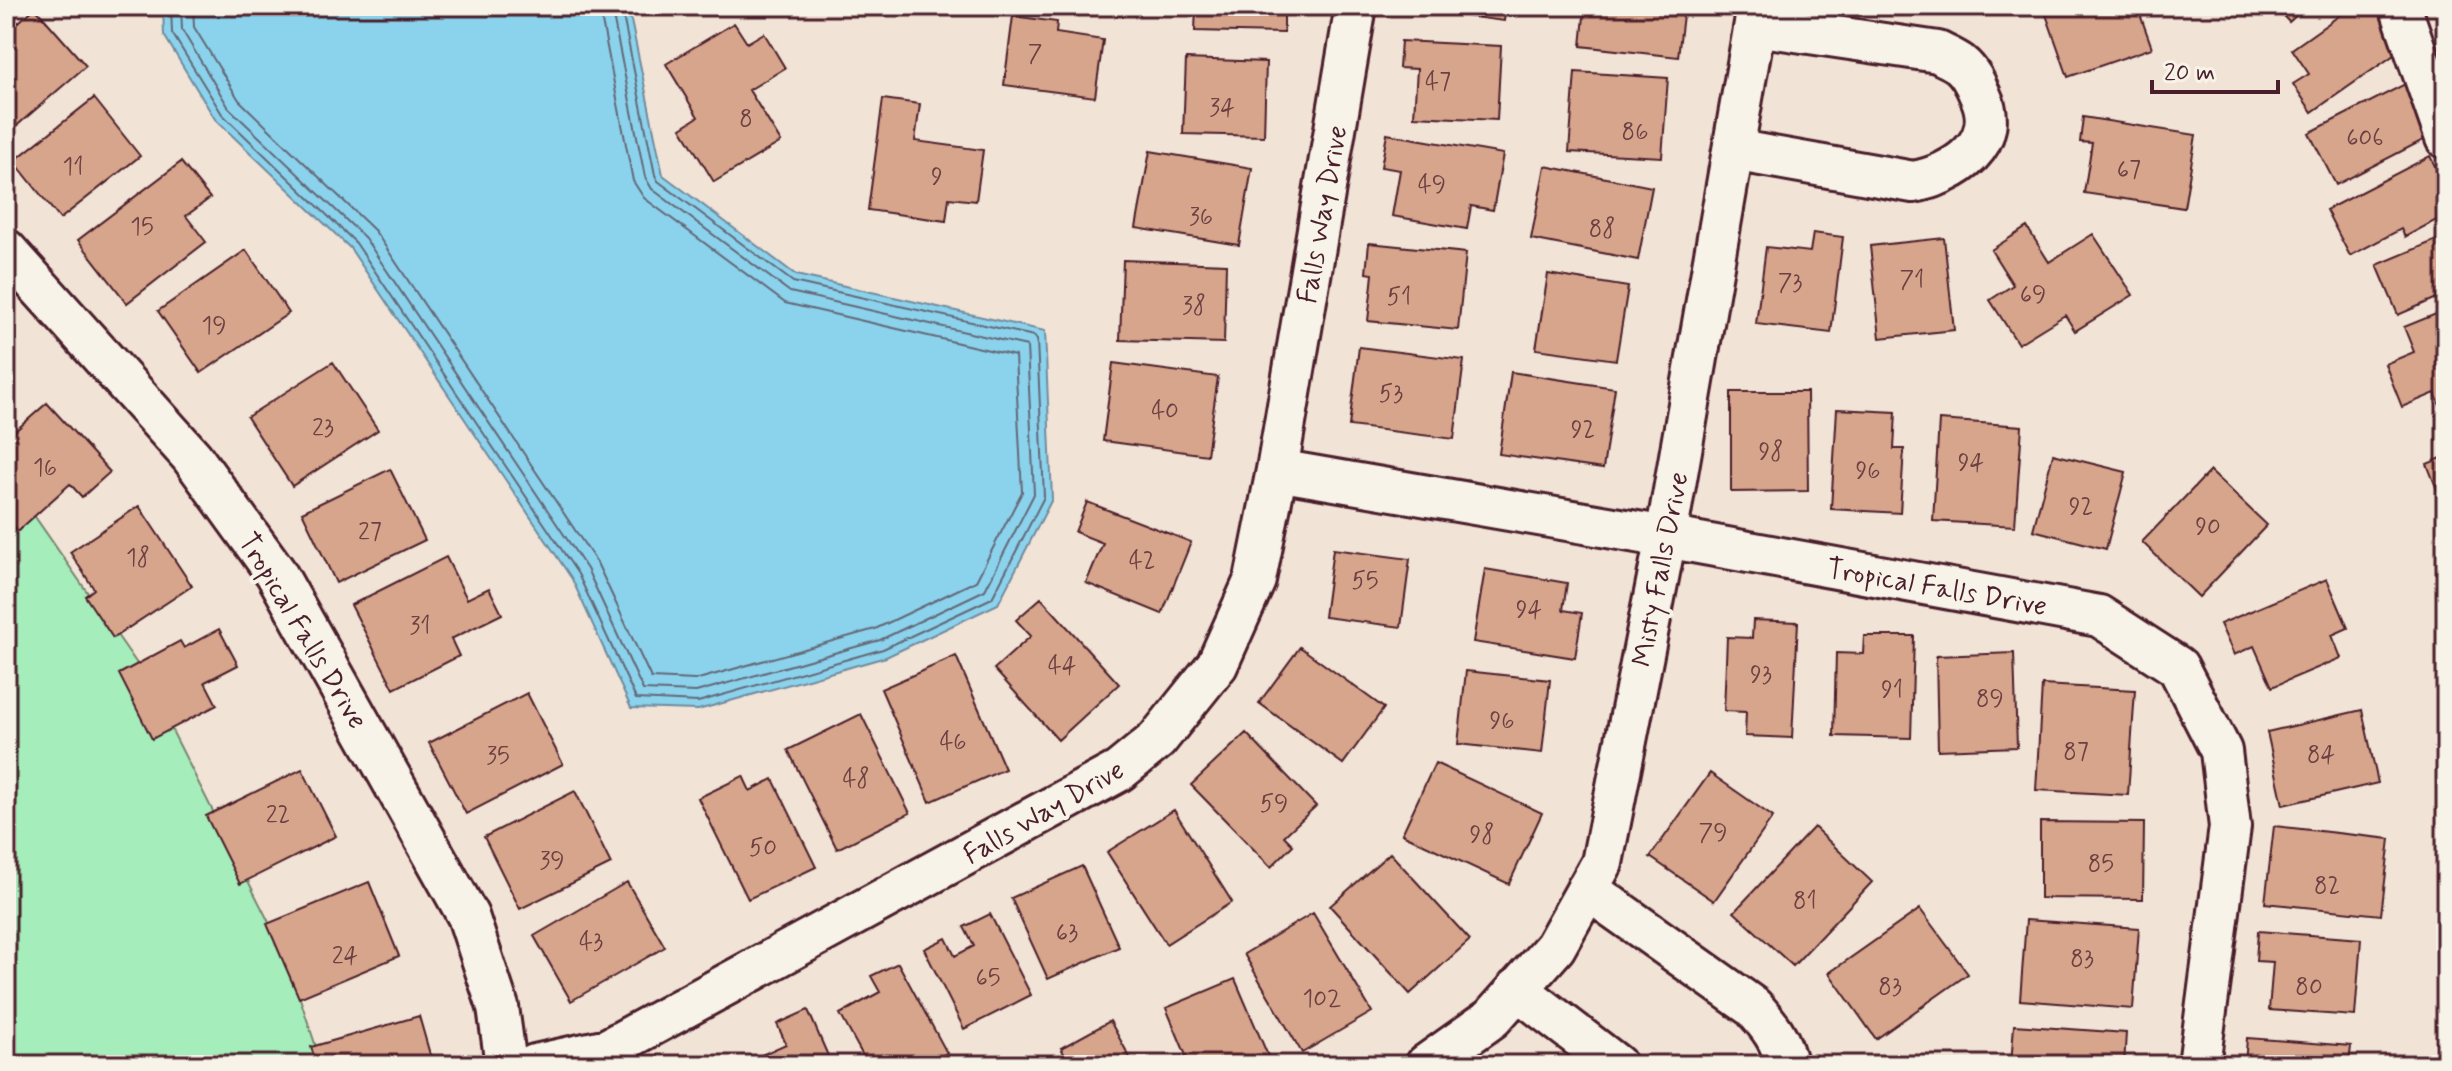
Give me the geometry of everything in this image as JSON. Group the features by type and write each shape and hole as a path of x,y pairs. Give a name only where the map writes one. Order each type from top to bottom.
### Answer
{"street":[{"name":"Falls Way Drive","path":"535,1065 608,1049 1119,771 1157,740 1217,665 1255,580 1277,470 1356,6"},
{"path":"2400,6 2435,70 2446,138"},
{"path":"1733,150 1913,182 1935,178 1954,169 1983,136 1987,120 1973,78 1959,64 1938,52 1756,16"},
{"name":"Misty Falls Drive","path":"1426,1065 1492,1018 1555,947 1602,863 1666,537 1756,16"},
{"name":"Tropical Falls Drive","path":"6,250 192,457 276,573 468,916 498,1007 506,1065"},
{"name":"Tropical Falls Drive","path":"1277,470 2099,616 2178,667 2221,751 2230,827 2199,1065"},
{"path":"1587,889 1753,1007 1773,1030 1784,1052 1786,1065"},
{"path":"1517,989 1616,1065"}],"green space":[{"path":"6,475 142,671 286,956 322,1065 6,1065"}],"water":[{"path":"163,6 628,6 663,175 796,275 1045,331 1052,499 998,604 886,657 698,710 631,708 572,579 350,248 215,119 164,35"}],"building":[{"path":"1196,6 1284,7 1284,33 1195,31"},
{"path":"1418,6 1506,6 1504,21 1417,10"},
{"path":"1585,6 1684,6 1678,57 1581,46"},
{"path":"2043,6 2137,6 2152,48 2068,77"},
{"path":"2274,6 2307,6 2289,22"},
{"path":"2353,6 2374,6 2404,48 2312,112 2293,84 2309,74 2292,49"},
{"path":"35,8 86,66 6,135 6,33"},
{"path":"1013,16 1057,22 1056,33 1103,40 1095,97 1004,85"},
{"path":"734,23 747,43 764,33 785,68 749,90 781,142 714,182 681,128 698,117 666,64"},
{"path":"1401,41 1501,46 1497,120 1414,116 1417,69 1399,68"},
{"path":"1186,59 1266,62 1264,136 1183,134"},
{"path":"1575,72 1668,78 1662,157 1569,152"},
{"path":"2409,82 2435,134 2336,185 2309,133"},
{"path":"94,98 140,156 60,219 14,161"},
{"path":"883,99 920,104 915,141 983,150 976,201 949,198 946,221 868,210"},
{"path":"2083,117 2196,135 2184,208 2084,193 2092,143 2080,142"},
{"path":"1387,134 1503,154 1493,210 1471,206 1467,229 1392,216 1400,170 1381,167"},
{"path":"1150,151 1252,168 1239,245 1136,228"},
{"path":"2430,156 2446,188 2446,215 2405,237 2401,229 2350,256 2326,210"},
{"path":"181,162 210,198 186,216 206,242 127,303 78,240"},
{"path":"1545,166 1652,187 1638,260 1531,239"},
{"path":"2027,227 2049,262 2093,234 2133,295 2075,331 2065,315 2018,344 1990,300 2013,285 1991,250"},
{"path":"1813,233 1843,237 1831,333 1756,324 1766,247 1810,252"},
{"path":"2446,236 2446,294 2398,315 2377,265"},
{"path":"1944,238 1954,330 1880,338 1870,246"},
{"path":"1369,243 1466,253 1458,330 1368,321 1373,274 1366,273"},
{"path":"246,250 289,313 201,373 158,311"},
{"path":"1123,260 1226,264 1224,343 1120,340"},
{"path":"1548,274 1628,287 1616,360 1536,349"},
{"path":"2446,310 2446,408 2442,410 2435,393 2402,407 2385,364 2414,352 2404,327"},
{"path":"1359,347 1464,360 1454,439 1349,426"},
{"path":"333,362 378,430 292,486 247,417"},
{"path":"1113,363 1218,377 1207,455 1103,441"},
{"path":"1511,372 1615,388 1603,469 1499,454"},
{"path":"1731,392 1807,392 1808,491 1731,492"},
{"path":"47,403 110,472 82,497 70,484 18,531 6,517 6,439"},
{"path":"1837,409 1896,412 1894,449 1904,449 1900,513 1831,509"},
{"path":"1939,420 2022,426 2015,526 1933,521"},
{"path":"2053,454 2126,472 2106,549 2033,530"},
{"path":"2446,456 2446,489 2438,492 2427,464"},
{"path":"390,469 425,540 336,583 302,512"},
{"path":"2210,471 2267,525 2199,597 2142,542"},
{"path":"1087,502 1191,542 1162,614 1086,583 1103,543 1075,532"},
{"path":"139,506 192,586 113,638 85,596 94,589 70,552"},
{"path":"1333,549 1410,559 1401,627 1324,617"},
{"path":"446,557 467,599 489,588 502,614 451,639 459,656 394,689 351,605"},
{"path":"1485,569 1567,583 1563,610 1582,613 1575,658 1473,642"},
{"path":"2327,579 2348,628 2332,635 2341,658 2272,687 2254,646 2234,655 2220,624"},
{"path":"1041,598 1119,684 1058,740 994,669 1031,636 1016,620"},
{"path":"1753,620 1798,622 1792,738 1745,736 1746,712 1724,711 1727,637 1752,638"},
{"path":"219,629 238,665 205,682 217,705 152,739 119,674 180,641 184,648"},
{"path":"1864,636 1914,636 1911,738 1834,736 1836,653 1863,654"},
{"path":"1300,647 1384,708 1343,764 1259,703"},
{"path":"2014,653 2017,747 1938,750 1936,656"},
{"path":"956,656 1005,769 930,802 881,689"},
{"path":"1466,671 1550,680 1542,753 1458,744"},
{"path":"2042,685 2135,690 2128,795 2036,790"},
{"path":"527,693 563,764 466,814 429,743"},
{"path":"2362,710 2378,783 2283,805 2267,732"},
{"path":"861,714 910,813 837,849 788,750"},
{"path":"1246,733 1316,806 1284,836 1293,845 1271,867 1191,785"},
{"path":"1435,763 1542,813 1509,884 1402,834"},
{"path":"302,769 336,836 240,884 206,816"},
{"path":"1710,773 1773,817 1714,901 1650,857"},
{"path":"743,776 750,791 773,779 816,867 748,899 698,798"},
{"path":"575,791 611,864 520,909 484,837"},
{"path":"1174,810 1232,902 1166,944 1107,852"},
{"path":"2040,822 2144,823 2143,899 2040,898"},
{"path":"2274,826 2390,839 2381,915 2265,903"},
{"path":"1814,827 1872,882 1793,966 1734,912"},
{"path":"1390,853 1470,940 1410,994 1330,906"},
{"path":"1082,866 1119,947 1048,979 1011,898"},
{"path":"369,882 399,956 299,998 267,924"},
{"path":"627,882 665,947 571,1001 534,936"},
{"path":"1920,909 1968,974 1876,1039 1829,973"},
{"path":"1313,913 1372,1012 1302,1053 1244,954"},
{"path":"990,914 1031,995 964,1029 924,949 946,938 955,956 974,946 964,927"},
{"path":"2026,920 2139,928 2133,1009 2020,1000"},
{"path":"2258,931 2361,939 2355,1016 2269,1010 2273,962 2256,961"},
{"path":"898,963 947,1053 925,1065 899,1065 897,1062 868,1065 840,1014 880,992 871,976"},
{"path":"1235,979 1272,1065 1190,1065 1166,1008"},
{"path":"808,1010 832,1065 750,1065 748,1061 786,1044 777,1024"},
{"path":"419,1016 433,1065 317,1065 311,1047"},
{"path":"1110,1021 1134,1065 1070,1065 1061,1048"},
{"path":"2014,1025 2126,1033 2124,1065 2011,1065"},
{"path":"2247,1038 2351,1046 2349,1065 2245,1065"}]}
